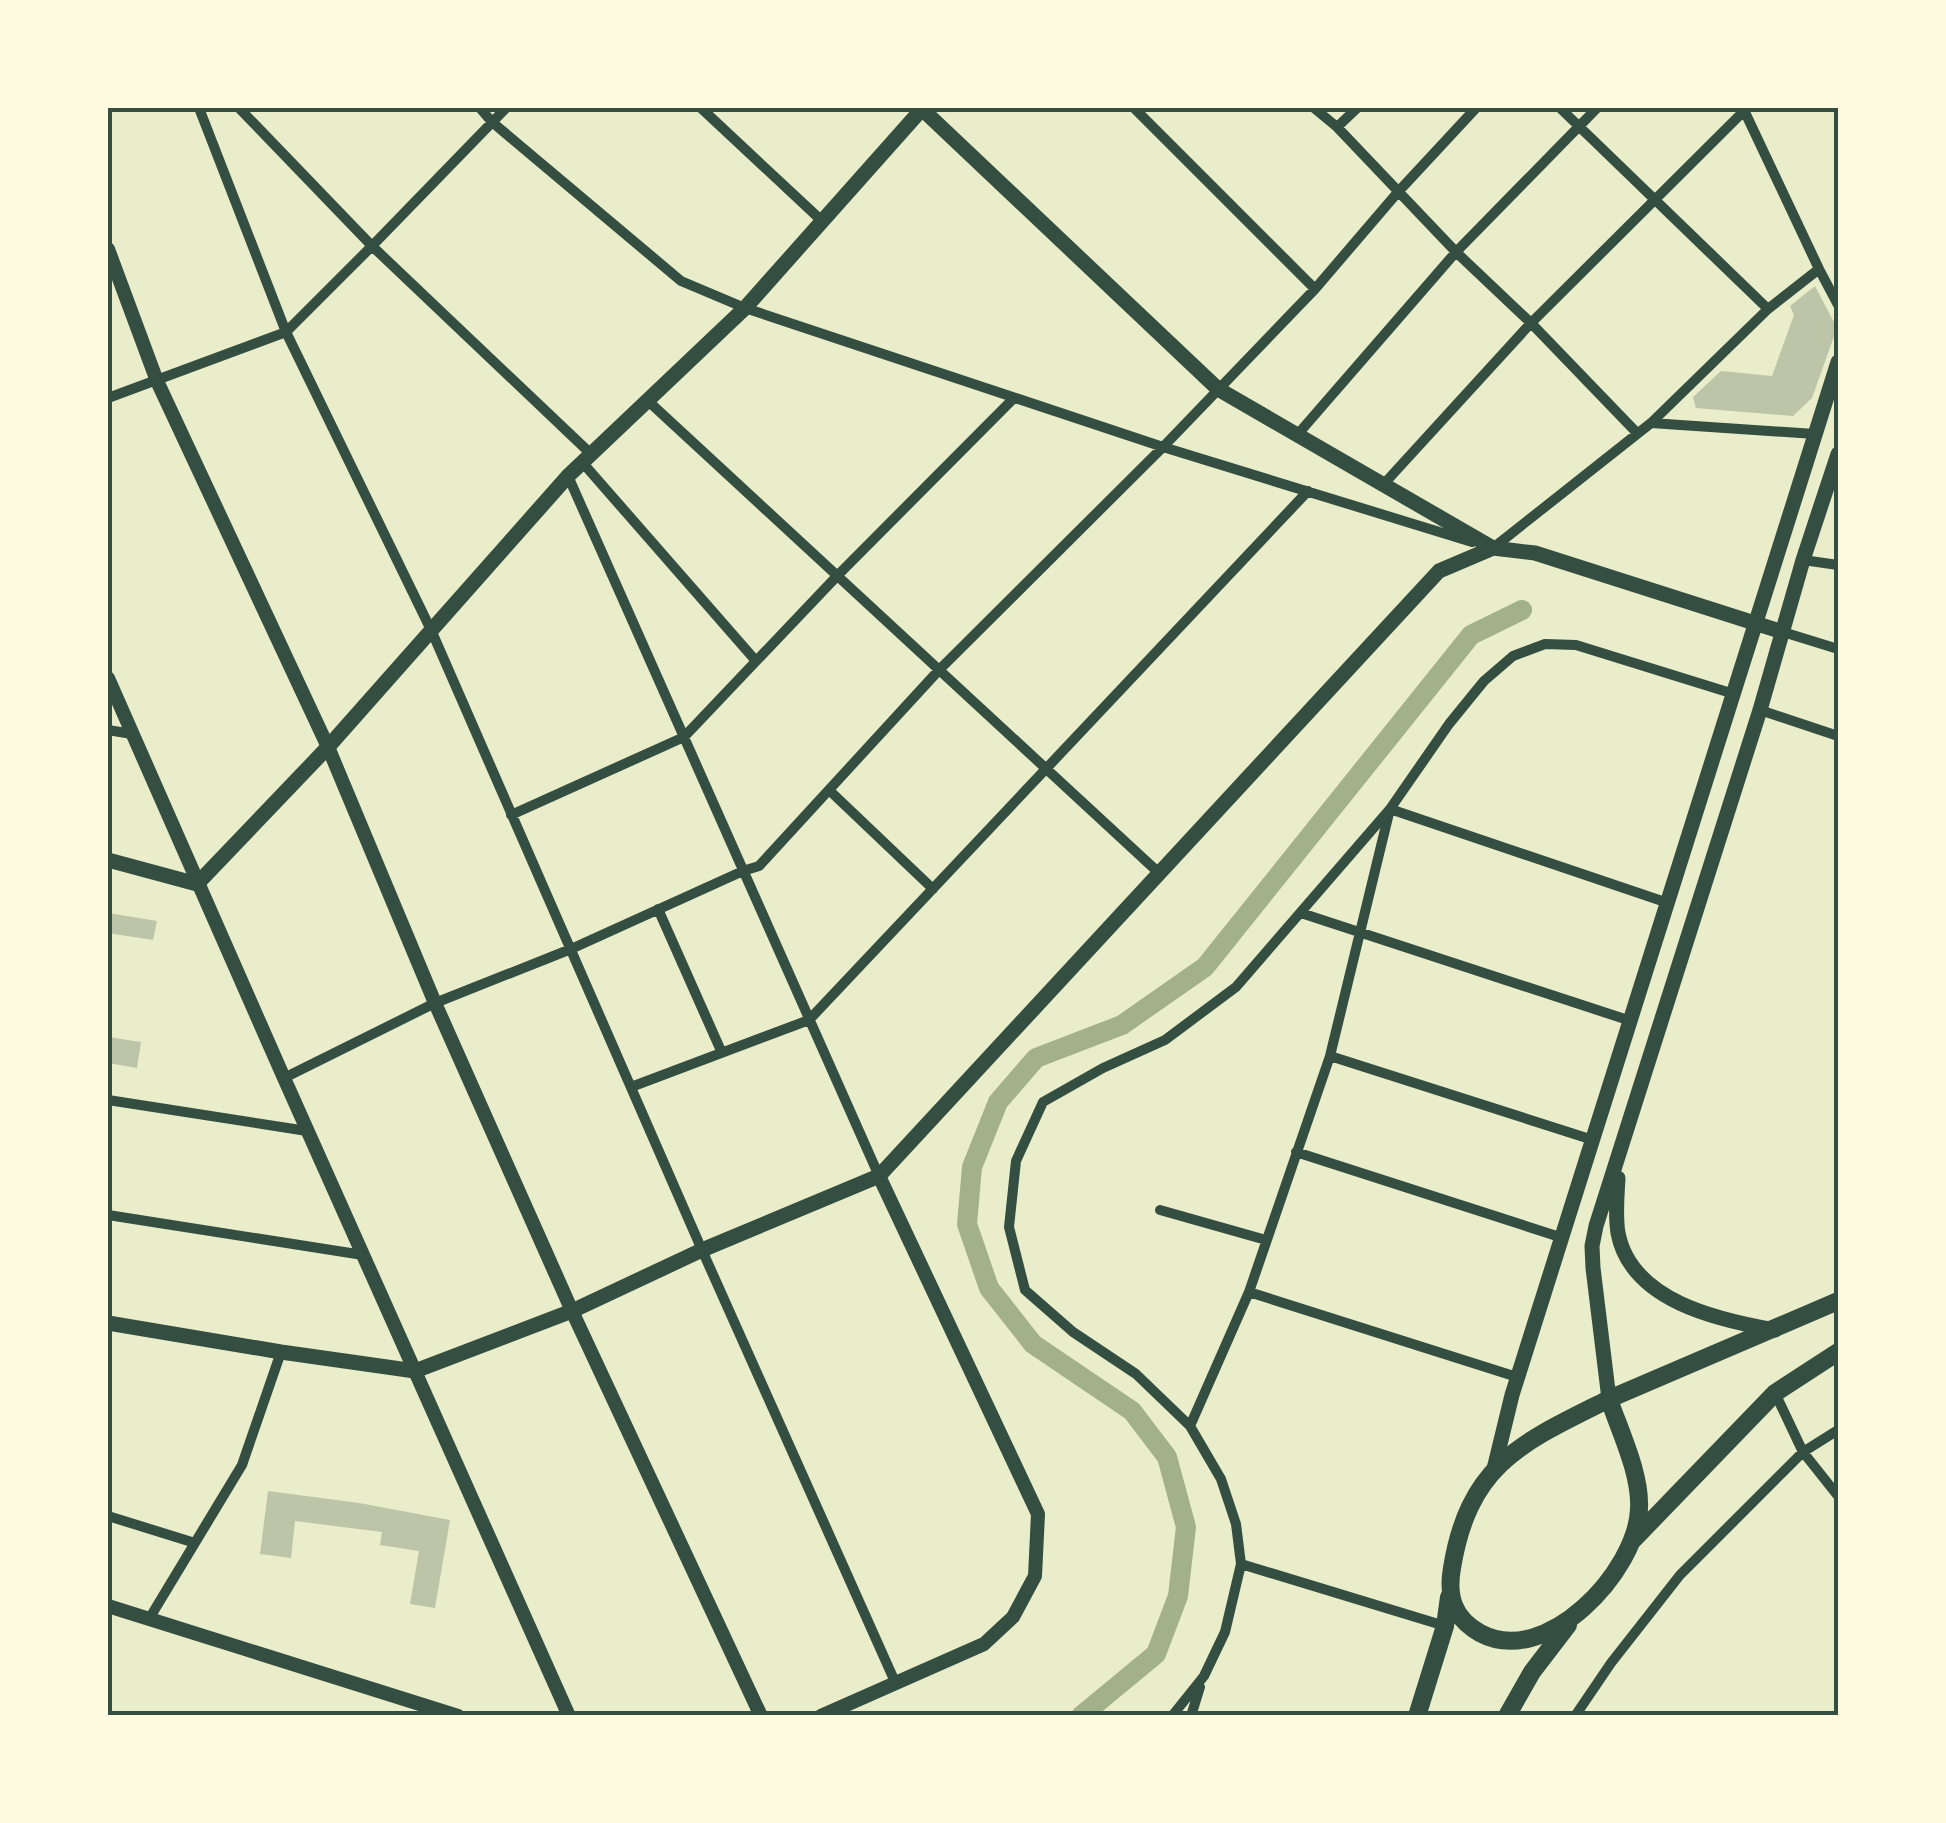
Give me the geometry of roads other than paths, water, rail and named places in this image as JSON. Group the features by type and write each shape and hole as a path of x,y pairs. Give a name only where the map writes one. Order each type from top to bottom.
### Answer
{"main road":[{"path":"108,860 197,884 328,747 568,476 745,308 922,108 1218,389 1492,548 1535,553 1782,632"},
{"path":"1494,1469 1517,1378 1838,362"},
{"path":"1507,1716 1532,1672 1574,1616 1616,1572 1633,1540 1640,1514 1640,1489 1610,1398 1592,1246 1838,454"},
{"path":"108,1324 415,1371 572,1311 702,1250 879,1176 1439,570 1492,548"},
{"path":"1620,1154 1618,1235 1638,1272 1684,1306 1736,1323 1775,1330"},
{"path":"1417,1716 1445,1626 1450,1576 1460,1533 1475,1494 1494,1469 1519,1448 1610,1398 1838,1301"},
{"path":"1633,1540 1774,1393 1838,1352"},
{"path":"1449,1597 1464,1620 1481,1634 1502,1639 1547,1632 1574,1616"}],"street":[{"path":"199,108 286,332 432,632 896,1684"},
{"path":"239,108 586,458 756,661"},
{"path":"480,108 681,281 745,308 1014,398 1492,548 1650,423 1768,309 1819,269"},
{"path":"108,398 286,332 506,108"},
{"path":"701,108 822,221"},
{"path":"1134,108 1316,289"},
{"path":"1314,108 1637,433"},
{"path":"1337,127 1357,108"},
{"path":"284,1078 435,1003 571,949 759,866 940,670 1316,289 1476,108"},
{"path":"1560,108 1768,309"},
{"path":"1298,434 1456,252 1598,108"},
{"path":"1382,486 1531,324 1743,110 1838,305"},
{"path":"108,249 157,381 328,747 435,1003 572,1311 761,1716"},
{"path":"511,815 684,737 1014,398"},
{"path":"647,400 1159,873"},
{"path":"1650,423 1815,434"},
{"path":"568,476 879,1176 1038,1514 1034,1576 1013,1617 984,1644 822,1716"},
{"path":"631,1087 809,1020 1308,492"},
{"path":"1803,560 1838,565"},
{"path":"1782,632 1838,649"},
{"path":"1191,1716 1225,1632 1241,1564 1236,1524 1221,1478 1190,1426 1136,1374 1072,1332 1025,1290 1009,1227 1016,1162 1043,1102 1102,1068 1165,1040 1236,987 1390,809 1484,680 1512,656 1545,644 1576,645 1734,694"},
{"path":"108,678 570,1716"},
{"path":"1760,710 1838,736"},
{"path":"108,730 132,734"},
{"path":"829,790 933,889"},
{"path":"1390,809 1668,903"},
{"path":"1190,1426 1249,1292 1330,1056 1390,809"},
{"path":"658,909 722,1053"},
{"path":"1301,913 1631,1021"},
{"path":"1330,1056 1594,1140"},
{"path":"108,1100 307,1131"},
{"path":"1296,1152 1563,1238"},
{"path":"1160,1210 1266,1240"},
{"path":"108,1215 363,1254"},
{"path":"1249,1292 1517,1378"},
{"path":"149,1619 242,1465 281,1352"},
{"path":"1774,1393 1803,1452 1838,1496"},
{"path":"1575,1716 1610,1663 1680,1575 1803,1452 1838,1430"},
{"path":"108,1516 196,1542"},
{"path":"1241,1564 1445,1626"},
{"path":"108,1606 458,1716"},
{"path":"1172,1716 1204,1676"}],"waterway":[{"path":"1081,1716 1156,1654 1178,1596 1186,1527 1167,1457 1132,1411 1033,1344 989,1288 967,1224 972,1167 998,1102 1036,1058 1122,1025 1205,967 1471,635 1522,610"}]}
